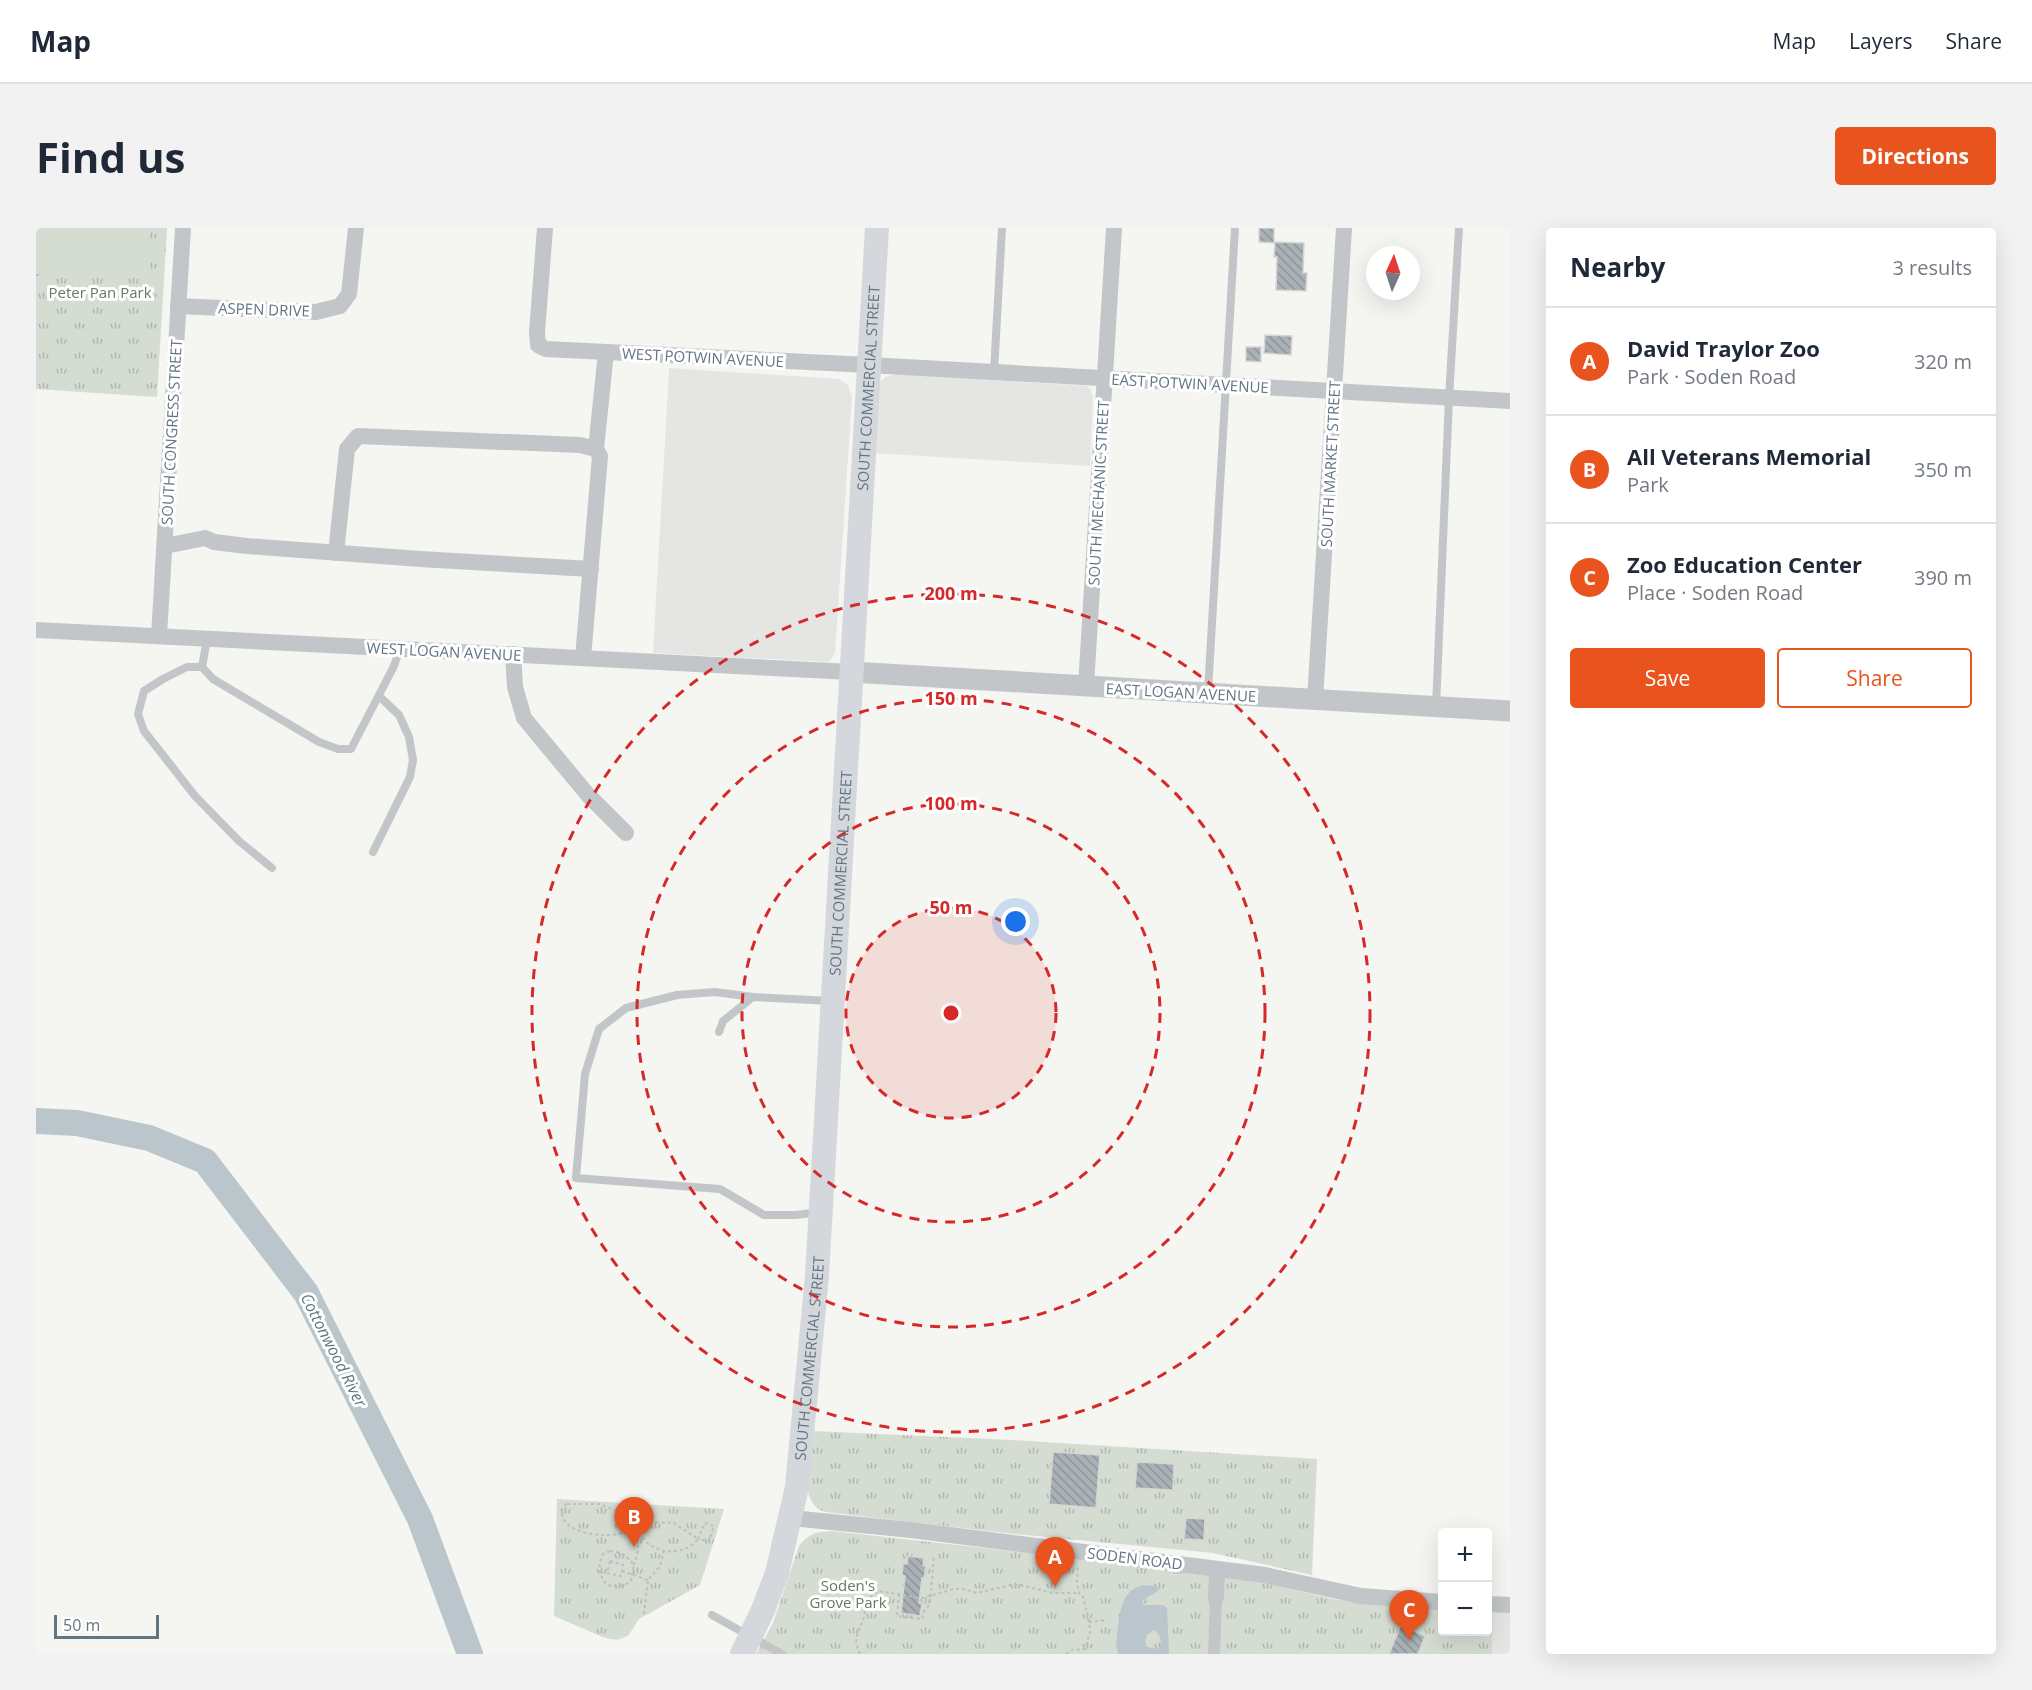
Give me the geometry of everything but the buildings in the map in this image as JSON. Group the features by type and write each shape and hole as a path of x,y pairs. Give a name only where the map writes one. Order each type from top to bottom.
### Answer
{"main road":[{"name":"SOUTH COMMERCIAL STREET","path":"746,1645 777,1573 797,1487 817,1276 877,228"}],"street":[{"name":"SOUTH CONGRESS STREET","path":"159,636 183,228"},
{"name":"ASPEN DRIVE","path":"178,306 316,312 340,306 349,294 356,228"},
{"name":"WEST POTWIN AVENUE","path":"545,228 537,332 538,345 546,349 869,365"},
{"name":"SOUTH MECHANIC STREET","path":"1086,686 1114,228"},
{"name":"SOUTH MARKET STREET","path":"1316,700 1344,228"},
{"path":"584,657 600,456 596,448 606,352"},
{"name":"EAST POTWIN AVENUE","path":"869,365 1510,401"},
{"path":"336,553 347,449 358,436 596,448"},
{"path":"165,546 205,538 214,542 247,546 591,569"},
{"name":"WEST LOGAN AVENUE","path":"36,630 852,672"},
{"path":"513,654 515,687 524,718 588,795 626,833"},
{"name":"EAST LOGAN AVENUE","path":"852,672 1510,711"},
{"name":"SODEN ROAD","path":"791,1518 1265,1575 1360,1596 1438,1602"},
{"path":"1214,1654 1217,1569"},
{"path":"1492,1604 1510,1605"}],"lane":[{"path":"994,372 1002,228"},
{"path":"1208,693 1235,228"},
{"path":"1436,707 1449,398 1460,228"},
{"path":"202,667 207,639"},
{"path":"272,868 239,841 195,796 144,730 138,714 144,691 163,678 187,667 202,667 222,685 319,742 338,749 351,749 394,666 400,648"},
{"path":"373,852 410,777 413,760 409,737 399,715 379,696"},
{"path":"820,1212 764,1215 720,1189 576,1178 585,1074 599,1029 626,1008 677,995 715,992 753,997 833,1001"},
{"path":"719,1032 723,1020 753,997"},
{"path":"712,1616 746,1645 782,1654"}],"path":[{"path":"635,1524 640,1529 641,1537 650,1546 676,1552 692,1546 698,1539 705,1523 714,1526 709,1541 698,1539 674,1523 649,1522 633,1509 615,1510 599,1504 567,1504 561,1511 565,1522 577,1530 612,1535 625,1533 633,1528 639,1514"},
{"path":"640,1529 649,1522"},
{"path":"625,1533 637,1542 638,1551 631,1581 626,1585 616,1587 607,1585 600,1573 599,1562 603,1554 610,1551 625,1555 634,1565"},
{"path":"644,1614 648,1580 660,1566 664,1551"},
{"path":"1080,1551 1077,1583 1079,1593 1083,1597 1090,1632 1085,1654"},
{"path":"899,1594 897,1616 922,1618 930,1604 934,1554"},
{"path":"610,1561 623,1565 621,1576 607,1574 608,1566 610,1561"},
{"path":"599,1562 608,1566"},
{"path":"622,1570 648,1580"},
{"path":"860,1654 855,1641 857,1632 863,1620 867,1600 878,1591 922,1598 954,1589 977,1593 1011,1586 1030,1586 1065,1594 1079,1593"},
{"path":"1089,1622 1107,1620"},
{"path":"1066,1654 1072,1650 1085,1649"}],"shaded area":[{"path":"669,368 839,379 848,385 852,397 835,653 829,662 653,653"},
{"path":"897,374 1086,386 1090,389 1093,398 1090,466 872,453 879,383 885,377"},
{"path":"1156,1586 1159,1589 1142,1602 1144,1605 1163,1605 1167,1608 1169,1654 1118,1654 1117,1636 1122,1606 1127,1595 1137,1587","holes":["1154,1630 1160,1639 1158,1649 1147,1647 1145,1642 1147,1635"]},
{"path":"1493,1611 1510,1612 1510,1654 1492,1654"}],"green space":[{"name":"Peter Pan Park","path":"36,228 167,228 157,397 36,389"},
{"path":"36,228 147,228 149,276 36,269"},
{"path":"813,1431 1011,1440 1317,1459 1312,1575 1213,1553 1006,1533 825,1512 816,1507 810,1499 808,1488 808,1464"},
{"path":"557,1499 724,1509 700,1585 639,1619 628,1636 617,1640 605,1638 554,1616"},
{"name":"Soden's Grove Park","path":"832,1531 1237,1576 1334,1599 1371,1604 1438,1608 1438,1636 1492,1636 1493,1611 1492,1654 756,1654 773,1623 799,1546 806,1538"}],"waterway":[{"name":"Cottonwood River","path":"36,1121 77,1123 149,1138 205,1161 306,1293 420,1519 470,1654"}],"place":[{"name":"All Veterans Memorial","path":"634,1547"},
{"name":"David Traylor Zoo","path":"1055,1587"},
{"name":"Zoo Education Center","path":"1409,1640"}]}
